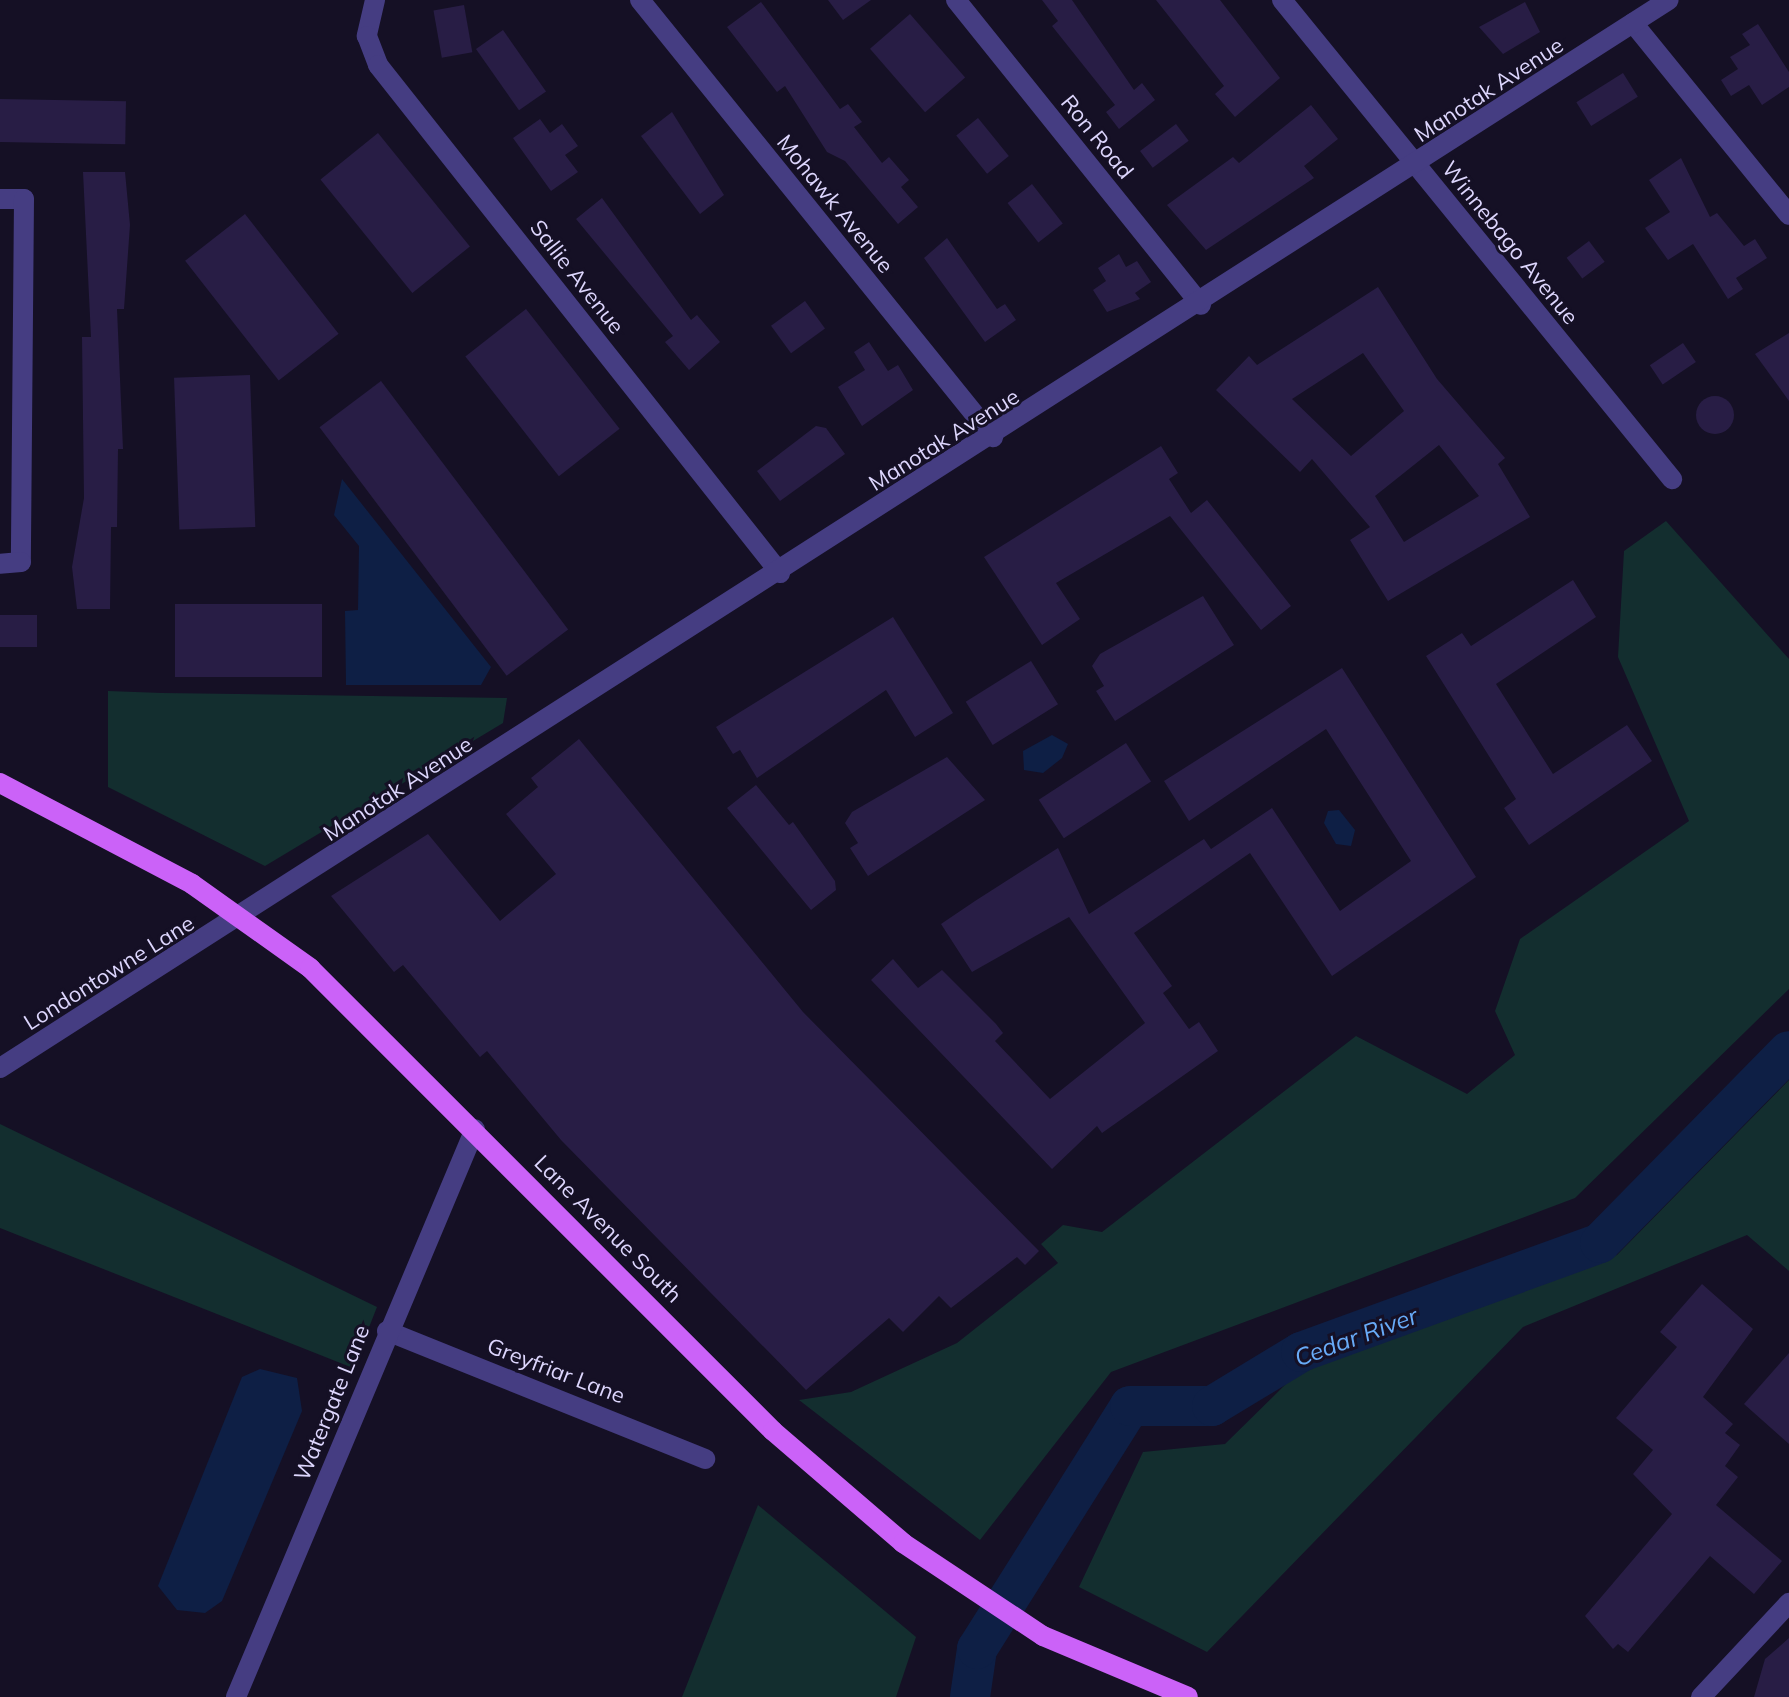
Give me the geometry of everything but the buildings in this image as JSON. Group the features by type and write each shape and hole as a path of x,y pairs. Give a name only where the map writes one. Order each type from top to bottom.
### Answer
{"main road":[{"name":"Lane Avenue South","path":"0,783 91,826 243,918 310,968 475,1129 773,1431 947,1576 1043,1636 1188,1697"}],"street":[{"name":"Sallie Avenue","path":"375,0 367,36 378,65 780,573"},
{"name":"Mohawk Avenue","path":"640,0 993,437"},
{"name":"Ron Road","path":"956,0 1201,305"},
{"name":"Winnebago Avenue","path":"1282,0 1672,479"},
{"name":"Manotak Avenue","path":"243,918 1417,166 1669,0"},
{"path":"1633,23 1789,215"},
{"path":"0,199 24,199 21,562 0,564"},
{"name":"Londontowne Lane","path":"0,1068 243,918"},
{"name":"Watergate Lane","path":"236,1697 387,1331 475,1129"},
{"name":"Greyfriar Lane","path":"387,1331 705,1459"},
{"path":"1701,1697 1789,1603"}],"green space":[{"path":"1666,521 1789,659 1789,989 1575,1198 1111,1372 980,1540 799,1400 851,1392 957,1343 1058,1263 1041,1244 1063,1225 1102,1232 1356,1036 1467,1094 1515,1055 1495,1011 1520,939 1689,821 1618,657 1624,551"},
{"path":"108,691 507,698 503,723 265,866 108,787"},
{"path":"1789,1080 1789,1271 1747,1235 1523,1327 1207,1652 1079,1587 1143,1452 1225,1444 1297,1373 1617,1255"},
{"path":"0,1124 377,1307 353,1368 0,1228"},
{"path":"758,1505 916,1637 896,1697 682,1697"}],"water":[{"path":"342,479 491,667 481,685 346,685 345,611 358,610 359,546 334,515"},
{"path":"1052,735 1068,744 1062,758 1043,773 1024,770 1023,751"},
{"path":"1339,810 1355,830 1351,846 1336,844 1324,823 1328,811"},
{"path":"260,1369 297,1378 302,1411 222,1601 205,1613 177,1610 158,1586 242,1377"}],"waterway":[{"name":"Cedar River","path":"970,1697 977,1649 1130,1406 1212,1406 1301,1352 1600,1243 1789,1051"}]}
